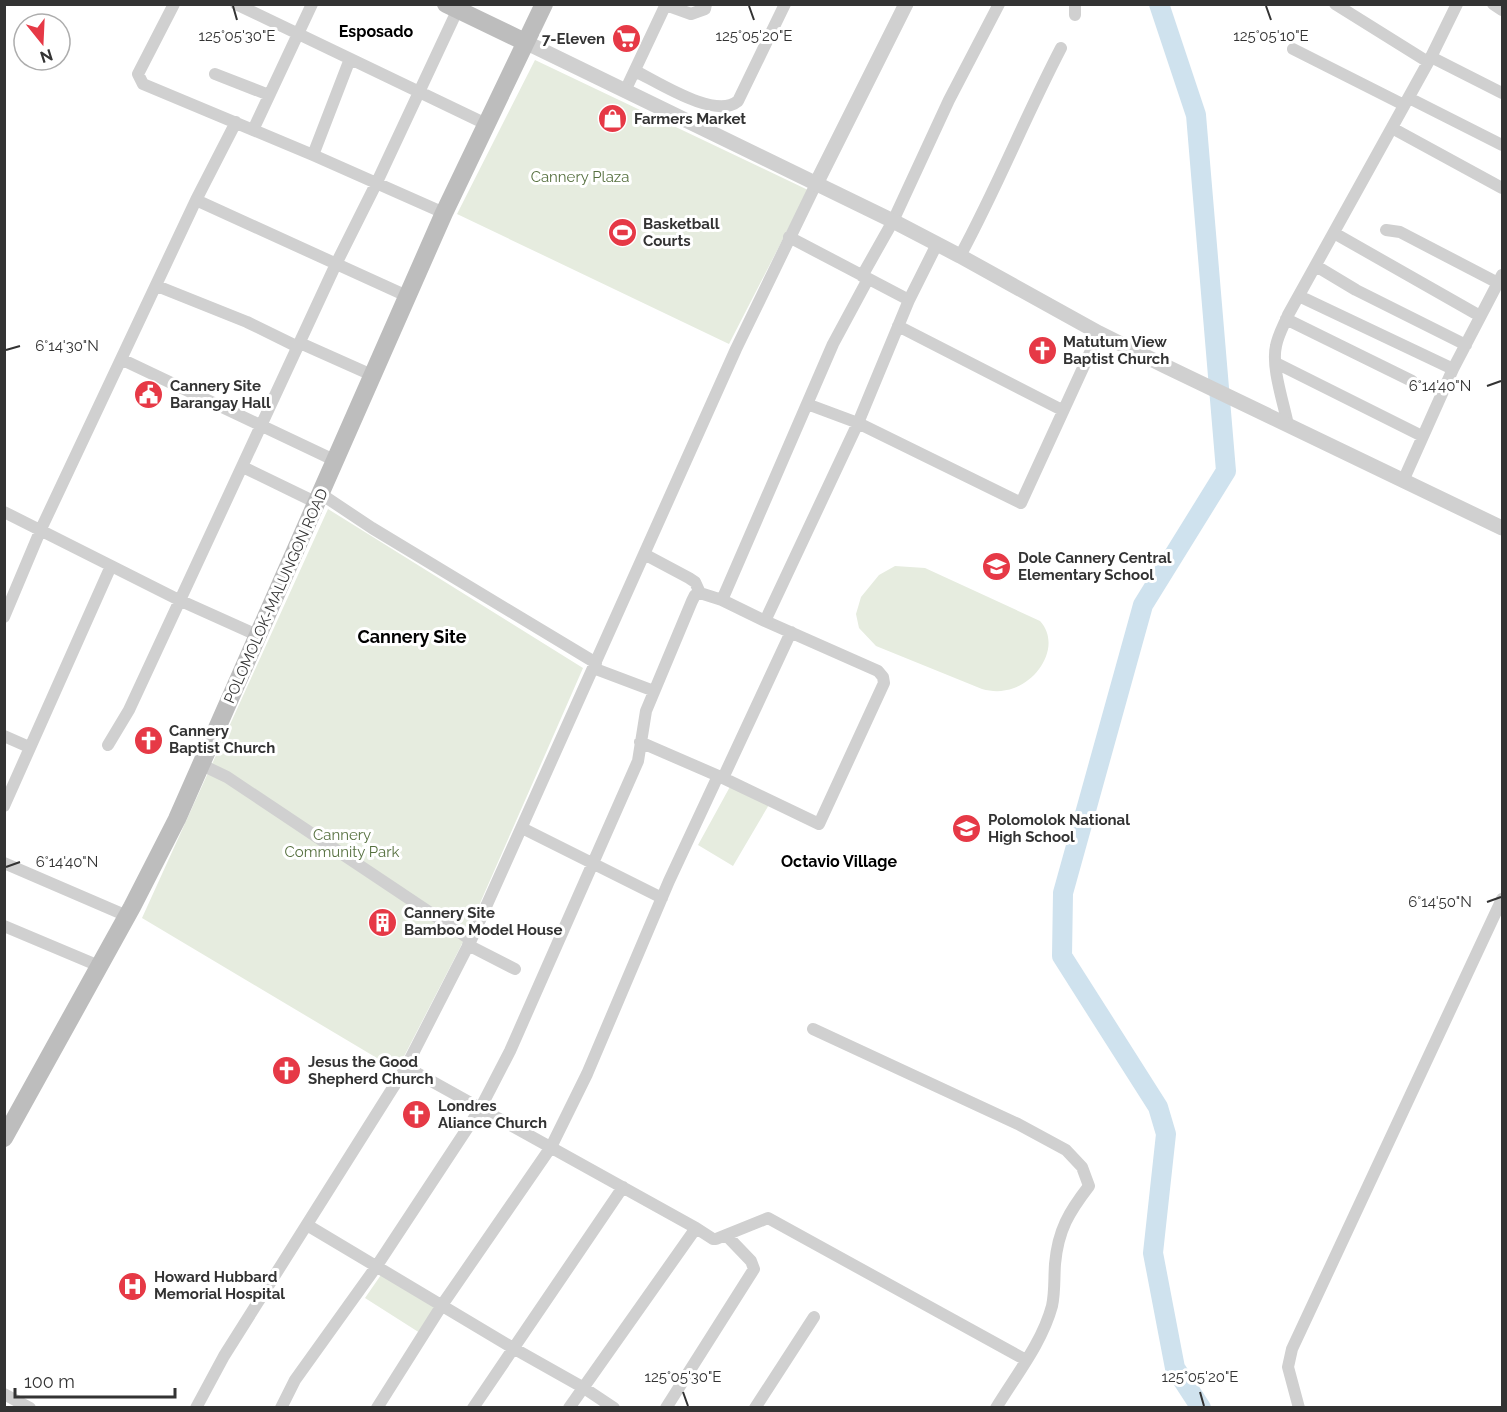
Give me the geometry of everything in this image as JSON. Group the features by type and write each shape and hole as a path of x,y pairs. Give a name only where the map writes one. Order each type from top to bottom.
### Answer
{"main road":[{"name":"POLOMOLOK-MALUNGON ROAD","path":"4,1138 127,916 202,765 444,213 544,4"},
{"path":"452,8 525,42"}],"street":[{"path":"174,4 138,74 143,84 377,182 444,213"},
{"path":"236,4 486,124"},
{"path":"253,130 312,4"},
{"path":"625,91 666,5 691,14 705,9 706,4"},
{"path":"635,70 702,104 717,107 732,106 738,100 785,4"},
{"path":"196,1407 224,1356 406,1067 470,942 731,360 789,237 906,4"},
{"path":"722,600 833,344 949,100 999,4"},
{"path":"1335,4 1430,59 1503,93"},
{"path":"1288,426 1275,348 1299,296 1456,8 1442,4"},
{"path":"1493,4 1503,10"},
{"path":"108,745 129,710 336,264 377,182 418,92 452,8"},
{"path":"525,42 893,221 1099,333 1503,528"},
{"path":"960,256 998,184 1036,97 1061,48"},
{"path":"1293,49 1503,145"},
{"path":"313,155 350,59"},
{"path":"215,74 268,95"},
{"path":"4,617 41,529 123,360 196,200 236,122"},
{"path":"1392,128 1503,188"},
{"path":"196,200 409,297"},
{"path":"1386,230 1400,232 1500,279 1453,369 1403,481"},
{"path":"1334,233 1480,316"},
{"path":"789,237 909,300"},
{"path":"765,621 858,423 909,300 937,244"},
{"path":"1316,266 1356,290 1466,345"},
{"path":"157,286 374,376"},
{"path":"1299,296 1453,369"},
{"path":"1287,319 1412,381"},
{"path":"898,326 1062,410"},
{"path":"807,404 858,423 1021,503 1099,333"},
{"path":"123,360 336,461"},
{"path":"1276,363 1422,436"},
{"path":"243,467 319,499 372,528 595,665 654,691"},
{"path":"4,512 179,600 259,636"},
{"path":"644,554 695,582 700,593"},
{"path":"4,806 111,566"},
{"path":"281,1407 295,1380 376,1267 480,1109 514,1040 638,761 640,742 646,711 695,595 700,593 722,600 878,671 884,680 819,825 720,777 640,742"},
{"path":"377,1407 442,1305 551,1147 587,1074 662,898 791,632"},
{"path":"4,736 29,747"},
{"path":"202,765 227,777 470,942 514,969"},
{"path":"522,828 662,898"},
{"path":"4,863 127,916"},
{"path":"1299,1407 1288,1367 1292,1349 1503,899"},
{"path":"4,926 99,966"},
{"path":"813,1029 1018,1124 1066,1150 1082,1167 1089,1186 1062,1226 1055,1263 1052,1304 1045,1325 996,1407"},
{"path":"406,1067 715,1240 768,1218 1026,1360"},
{"path":"473,1407 623,1187"},
{"path":"307,1225 614,1407"},
{"path":"569,1407 696,1228"},
{"path":"666,1407 754,1269 751,1261 727,1236"},
{"path":"755,1407 814,1317"},
{"path":"9,1400 30,1407"}],"green space":[{"name":"Cannery Plaza","path":"535,60 808,190 729,344 457,214"},
{"name":"Cannery Community Park","path":"328,509 583,668 463,942 397,1070 142,918"},
{"path":"895,566 925,568 1040,621 1046,630 1048,650 1039,669 1032,677 1014,688 990,691 876,646 859,628 856,614 861,597 879,575"},
{"path":"732,783 770,803 733,866 698,845"},
{"path":"383,1272 438,1307 420,1333 365,1298"}],"waterway":[{"path":"1159,4 1196,115 1226,471 1143,605 1063,893 1062,956 1158,1107 1166,1134 1153,1253 1175,1368 1201,1408"}],"place":[{"name":"7-Eleven","path":"626,39"},
{"name":"Farmers Market","path":"613,119"},
{"name":"Basketball Courts","path":"622,233"},
{"name":"Matutum View Baptist Church","path":"1042,351"},
{"name":"Cannery Site Barangay Hall","path":"149,395"},
{"name":"Dole Cannery Central Elementary School","path":"997,567"},
{"name":"Cannery Baptist Church","path":"148,740"},
{"name":"Polomolok National High School","path":"967,829"},
{"name":"Cannery Site Bamboo Model House","path":"383,922"},
{"name":"Jesus the Good Shepherd Church","path":"287,1071"},
{"name":"Londres Aliance Church","path":"417,1115"},
{"name":"Howard Hubbard Memorial Hospital","path":"133,1286"}],"district":[{"name":"Esposado","path":"376,31"},
{"name":"Cannery Site","path":"412,636"},
{"name":"Octavio Village","path":"839,861"}]}
